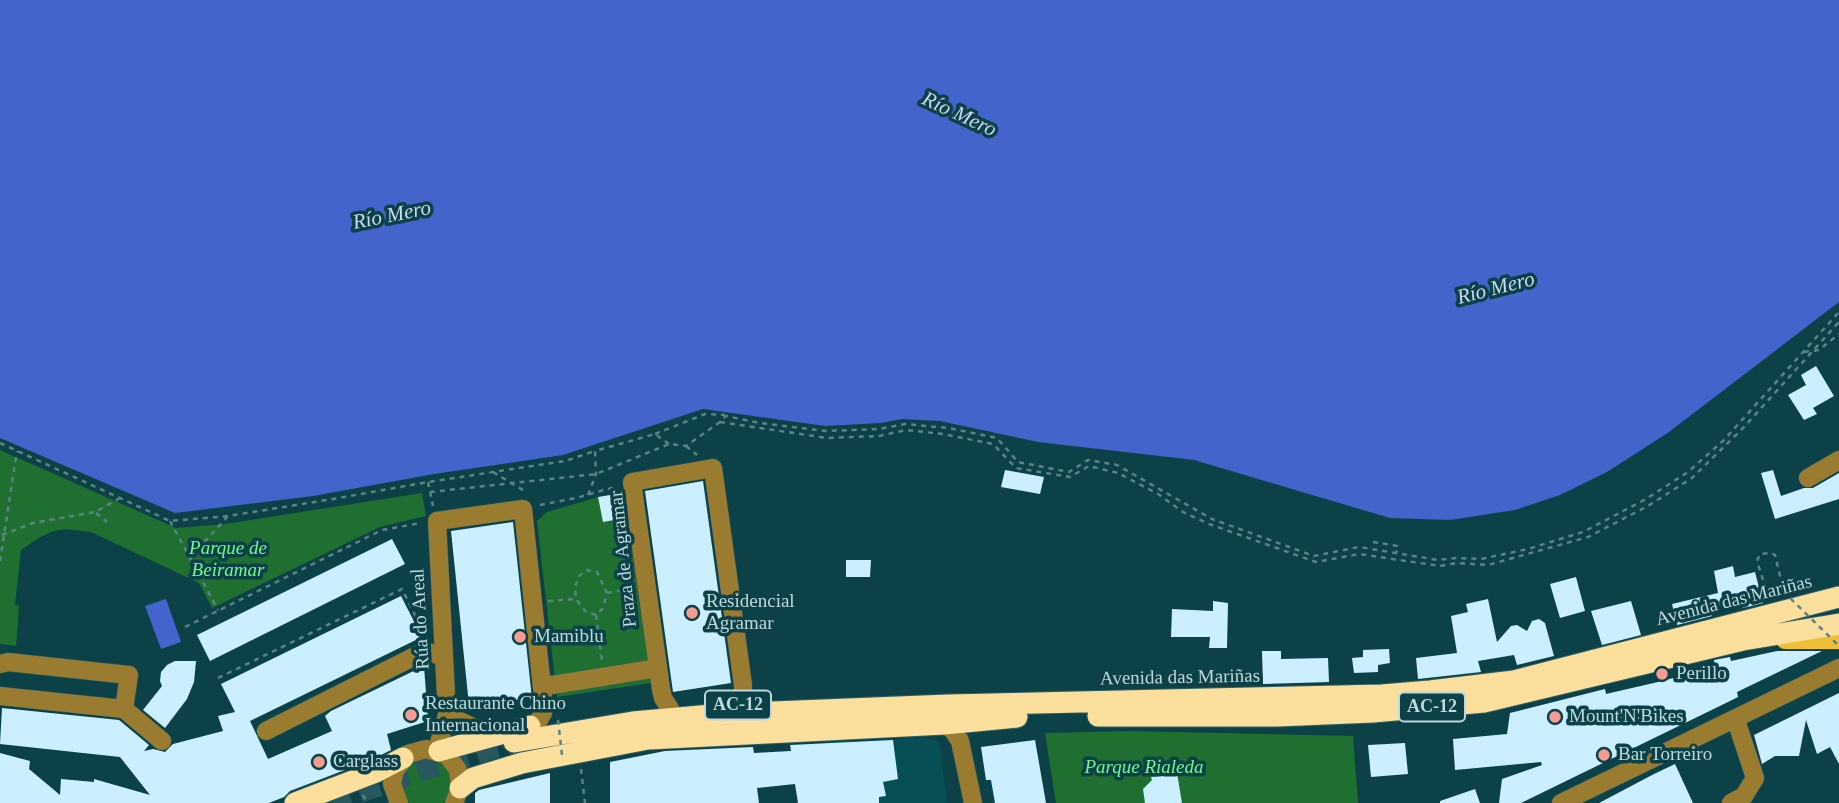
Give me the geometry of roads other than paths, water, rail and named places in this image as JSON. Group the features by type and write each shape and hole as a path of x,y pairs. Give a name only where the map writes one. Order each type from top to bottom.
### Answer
{"highway":[{"name":"Avenida das Mariñas","path":"1839,597 1514,681 1382,695 723,714 633,722 516,748 682,728 814,721 1277,716 1373,712 1484,702 1743,640 1839,624"},
{"name":"AC-12","path":"438,751 558,720 670,709 763,702 949,699 1042,704"},
{"name":"AC-12","path":"457,796 473,778 501,768 661,738 944,724 1017,717"},
{"path":"295,803 376,772 402,758"}],"main road":[{"path":"1743,640 1839,640"}],"street":[{"path":"1808,478 1839,460"},
{"name":"Praza de Agramar","path":"670,709 663,698 632,482 713,468 743,685 743,695 738,705"},
{"name":"Rúa do Areal","path":"438,751 447,715 437,521 523,509 542,684"},
{"path":"266,731 425,651 444,657"},
{"path":"0,664 129,675 124,709"},
{"path":"536,725 543,713 542,684 552,685 658,668"},
{"path":"1561,803 1839,668"},
{"path":"0,696 124,709 162,741"},
{"path":"447,715 492,736"},
{"path":"1731,803 1744,796 1755,778 1735,720"},
{"path":"944,724 953,729 960,741 973,803"},
{"path":"399,803 393,791 393,777 402,758 419,749 438,751 455,764 460,776 457,796"}],"water":[{"name":"Río Mero","path":"0,0 1839,0 1839,302 1669,432 1607,472 1560,495 1515,510 1450,520 1390,518 1194,460 1038,442 940,421 902,419 825,426 703,409 563,455 434,474 313,496 175,513 0,438"},
{"path":"166,599 181,642 161,649 145,606"}],"tunnel":[{"path":"330,803 514,742"}],"place":[{"name":"Residencial Agramar","path":"692,613"},
{"name":"Mamiblu","path":"520,637"},
{"name":"Perillo","path":"1662,674"},
{"name":"Restaurante Chino Internacional","path":"411,715"},
{"name":"Mount'N'Bikes","path":"1555,717"},
{"name":"Bar Torreiro","path":"1604,755"},
{"name":"Carglass","path":"319,762"}],"park label":[{"name":"Parque de Beiramar","path":"228,560"},
{"name":"Parque Rialeda","path":"1144,768"}]}
